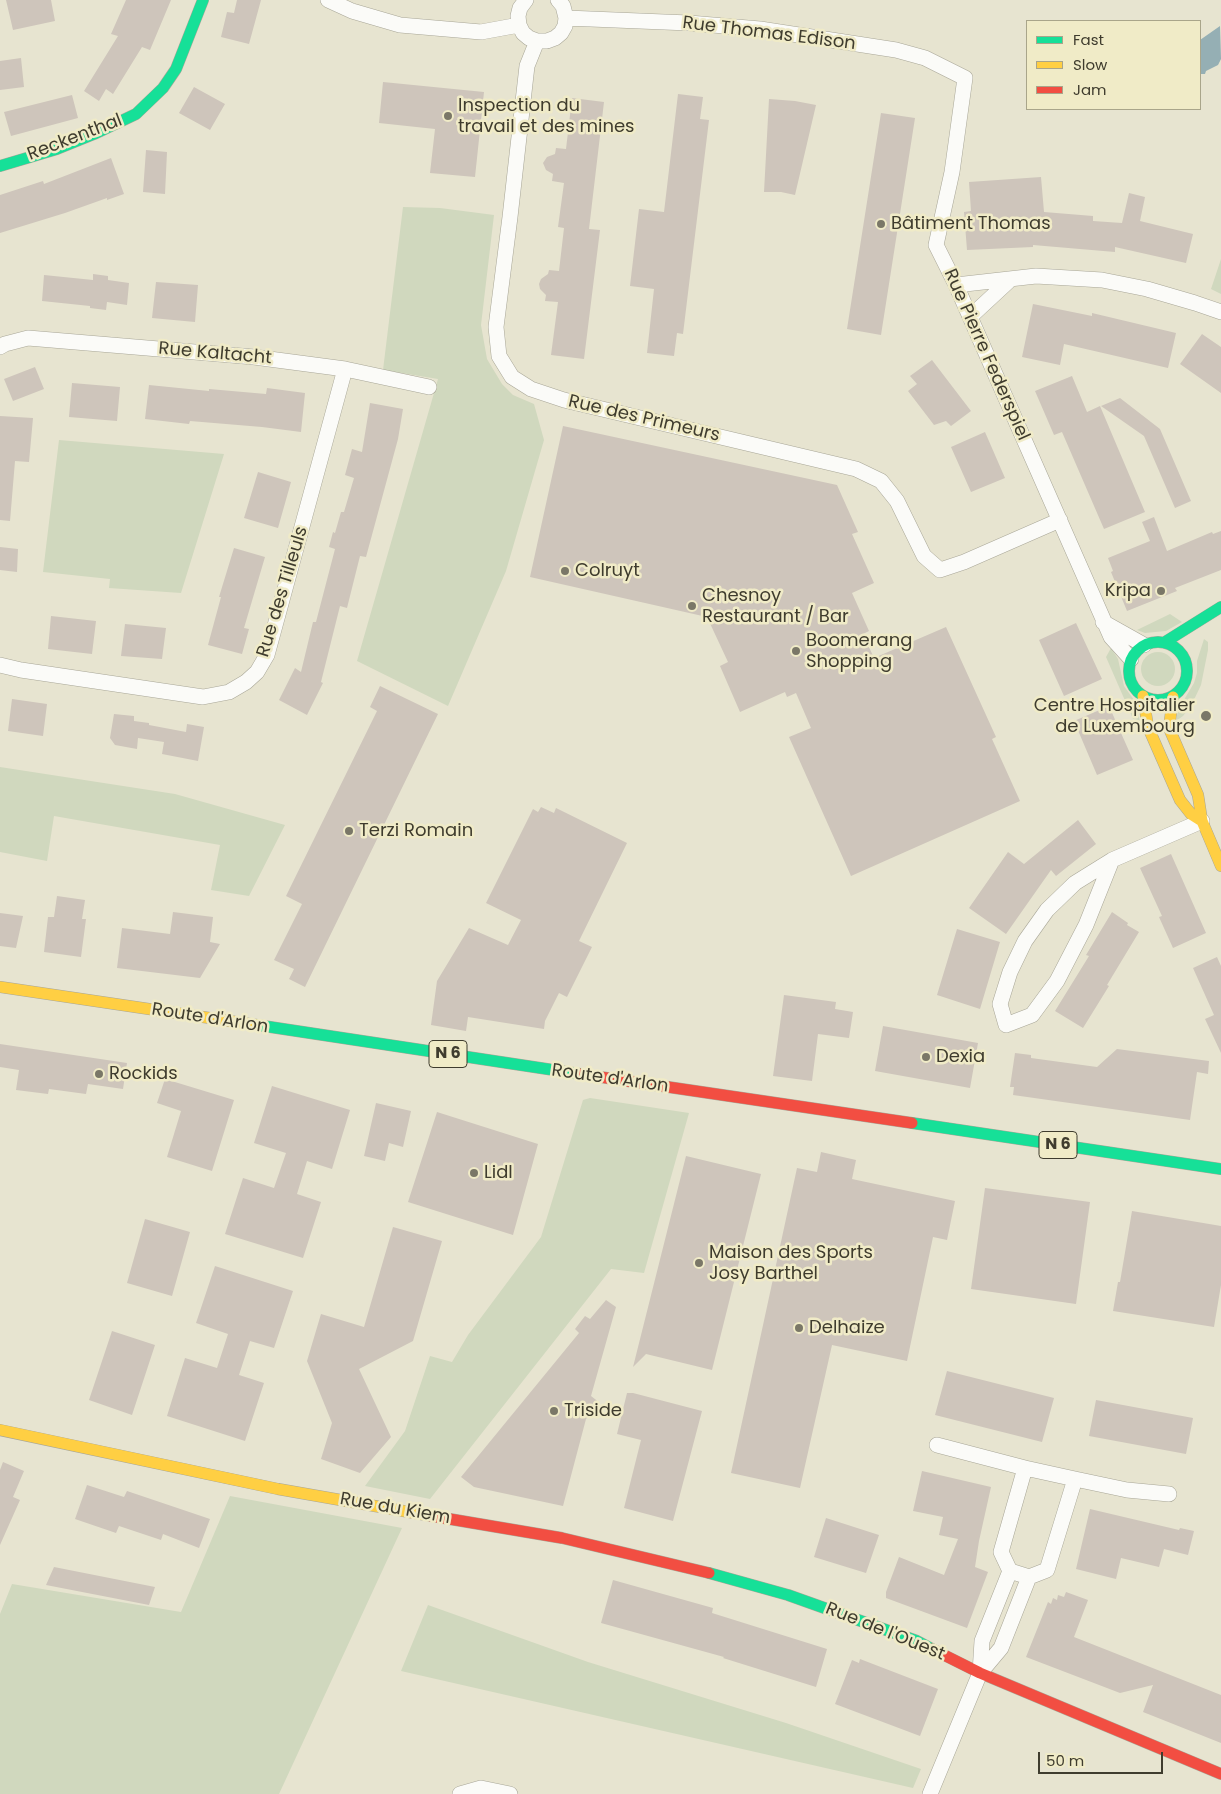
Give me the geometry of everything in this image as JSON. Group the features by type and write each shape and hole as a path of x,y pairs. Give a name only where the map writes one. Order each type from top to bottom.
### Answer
{"street":[{"name":"Reckenthal","path":"0,166 94,134 136,114 163,88 176,69 203,0"},
{"path":"328,0 352,11 400,25 481,32 519,25"},
{"path":"526,0 520,8 518,16 519,25 523,33 537,41 547,41 555,38 565,26 566,18 563,6 558,0"},
{"name":"Rue Thomas Edison","path":"566,18 689,23 760,29 896,50 925,58 966,78"},
{"name":"Rue des Primeurs","path":"537,41 527,66 496,326 499,356 512,377 531,389 564,400 856,469 881,481 897,501 924,556 940,570 964,562 1060,520"},
{"name":"Rue Pierre Federspiel","path":"966,78 952,172 936,245 956,285 1110,637 1131,659"},
{"path":"956,285 1036,276 1102,280 1147,289 1195,302 1221,312"},
{"path":"970,317 1011,279"},
{"name":"Rue Kaltacht","path":"0,346 28,338 254,357 345,369 430,387"},
{"name":"Rue des Tilleuls","path":"0,665 20,670 203,697 229,692 246,682 257,672 267,655 345,369"},
{"path":"1165,642 1216,610"},
{"path":"1187,664 1195,642 1216,610"},
{"path":"1104,622 1144,645"},
{"path":"1154,642 1165,642 1175,646 1183,654 1188,673 1186,682 1180,691 1173,697 1158,700 1143,696 1135,689 1130,680 1129,669 1131,659 1136,651 1144,645 1154,642"},
{"path":"1143,696 1148,727 1180,800 1191,814 1202,821"},
{"path":"1173,697 1168,728 1198,795 1202,821 1221,866"},
{"path":"1112,860 1086,925 1057,981 1032,1015 1006,1025 1000,1004 1010,972 1025,941 1046,910 1075,883 1112,860 1202,821"},
{"name":"Route d'Arlon","path":"0,987 1221,1170"},
{"name":"Rue du Kiem","path":"0,1430 278,1489 562,1538 788,1595"},
{"path":"937,1445 1025,1468 1127,1490 1169,1494"},
{"path":"1025,1468 1001,1552 1010,1571 1029,1577 1047,1570 1075,1479"},
{"path":"980,1673 982,1641 1010,1571"},
{"path":"930,1794 980,1673 1001,1648 1029,1577"},
{"name":"Rue de l'Ouest","path":"788,1595 917,1642 980,1673 1221,1774"},
{"path":"460,1794 481,1788 510,1794"}],"green space":[{"path":"403,207 440,208 494,215 481,325 487,359 502,384 513,395 534,404 544,440 506,571 448,706 357,661 438,379 383,370"},
{"path":"1221,259 1221,294 1211,289"},
{"path":"59,440 224,454 181,593 109,588 110,579 43,572"},
{"path":"1170,614 1182,622 1166,631 1145,633 1137,630"},
{"path":"1204,639 1208,642 1208,650 1201,685 1191,706 1176,721 1178,710 1194,683 1197,673 1197,661"},
{"path":"1111,648 1118,659 1124,686 1134,700 1140,721 1133,719 1106,657"},
{"path":"1158,652 1170,657 1175,669 1170,681 1158,686 1146,681 1141,669 1146,657"},
{"path":"0,767 175,794 285,825 249,896 211,890 220,845 54,816 47,861 0,852"},
{"path":"590,1098 689,1113 644,1273 611,1269 430,1499 365,1486 405,1431 430,1356 452,1362 468,1335 541,1237 583,1100"},
{"path":"230,1496 402,1528 279,1794 0,1794 0,1614 12,1584 181,1612"},
{"path":"428,1605 588,1662 786,1723 921,1769 913,1788 401,1671"}],"water":[{"path":"1220,26 1221,59 1218,65 1206,71 1205,74 1201,74 1201,39"}],"building":[{"path":"6,0 51,0 55,21 13,30"},
{"path":"126,0 171,0 150,50 142,47 113,94 106,89 99,101 84,91 118,36 111,34"},
{"path":"237,0 261,0 249,44 221,37 227,12 234,13"},
{"path":"21,58 24,87 0,90 0,61"},
{"path":"383,82 484,92 475,177 430,173 435,129 379,123"},
{"path":"194,87 225,104 210,130 179,113"},
{"path":"678,94 703,97 700,119 709,120 683,334 677,333 674,356 647,353 654,289 630,286 639,209 664,212"},
{"path":"72,95 78,118 11,136 4,112"},
{"path":"572,98 604,102 589,229 600,230 584,359 551,355 558,302 545,301 546,295 540,289 539,284 541,279 548,274 549,270 559,271 564,228 558,227 564,183 552,181 553,174 546,170 543,163 547,157 555,154 556,148 566,149"},
{"path":"769,99 816,105 795,195 781,192 764,192"},
{"name":"Bâtiment Thomas","path":"881,113 915,118 881,335 847,329"},
{"path":"146,150 167,152 165,194 143,192"},
{"path":"111,158 124,194 0,233 0,195 43,181 44,184"},
{"path":"1041,177 1044,212 1093,216 1093,221 1122,223 1129,193 1145,197 1140,221 1193,234 1186,263 1115,247 1115,252 1033,245 1033,247 967,250 964,212 971,211 969,182"},
{"path":"93,274 108,276 108,280 129,283 127,305 107,302 106,310 90,308 90,306 42,301 44,275 93,280"},
{"path":"156,282 198,285 195,322 152,318"},
{"path":"1033,304 1092,316 1092,313 1176,333 1168,368 1064,344 1060,365 1022,357"},
{"path":"1202,334 1221,347 1221,393 1180,364"},
{"path":"932,360 971,411 951,426 946,421 934,425 908,391 917,384 910,376"},
{"path":"35,367 44,389 13,401 4,379"},
{"path":"1072,376 1087,412 1100,406 1145,512 1104,529 1062,432 1054,435 1035,391"},
{"path":"72,383 120,387 117,421 69,417"},
{"path":"149,385 266,394 267,388 305,393 301,432 190,421 189,424 145,419"},
{"path":"1120,398 1160,429 1191,501 1175,508 1144,436 1101,406"},
{"path":"370,403 403,409 398,439 366,557 360,556 347,608 340,606 321,682 323,683 307,715 279,700 295,668 301,672 313,622 316,622 335,549 329,547 333,532 335,533 341,512 344,512 354,478 345,475 352,449 362,452"},
{"path":"0,416 33,418 29,462 15,461 10,521 0,520"},
{"name":"Boomerang Shopping","path":"563,426 837,485 858,532 852,534 874,583 852,593 869,631 863,634 874,658 946,627 996,737 992,739 1020,801 851,876 789,737 811,728 796,693 787,697 785,692 740,712 720,666 728,662 707,617 530,577"},
{"path":"985,432 1005,478 971,492 951,447"},
{"path":"258,472 291,482 278,528 244,518"},
{"path":"1154,517 1167,551 1212,532 1213,534 1221,531 1221,570 1175,588 1177,591 1127,611 1111,572 1113,571 1108,558 1150,541 1142,522"},
{"path":"0,547 18,549 17,572 0,570"},
{"path":"234,548 265,557 244,628 249,629 242,654 208,645 221,597 219,597"},
{"path":"51,616 96,621 92,654 48,649"},
{"path":"1076,623 1102,679 1064,696 1039,640"},
{"path":"125,624 166,628 162,659 121,656"},
{"name":"Terzi Romain","path":"380,686 438,714 305,987 289,979 294,969 274,960 302,904 286,896 377,711 370,707"},
{"path":"12,699 47,704 43,736 8,731"},
{"path":"1109,706 1133,760 1097,775 1074,721"},
{"path":"114,714 134,716 134,721 186,732 187,724 204,727 198,761 162,754 164,742 138,738 137,749 115,745 110,738"},
{"path":"541,807 554,813 556,808 627,843 579,941 592,947 567,997 559,993 545,1021 544,1029 468,1017 466,1031 431,1025 437,981 469,928 508,945 521,920 486,903 533,809 538,812"},
{"path":"1078,820 1096,844 1056,876 1051,870 1006,934 969,908 1008,852 1024,864"},
{"path":"1171,854 1206,933 1173,948 1159,917 1162,916 1140,868"},
{"path":"57,896 85,900 82,919 86,919 81,957 44,952 48,917 54,917"},
{"path":"173,912 213,917 210,942 220,944 200,978 117,968 122,928 170,934"},
{"path":"1112,912 1128,923 1127,925 1139,932 1083,1028 1055,1011 1089,956 1086,955"},
{"path":"0,913 23,916 16,948 0,946"},
{"path":"957,929 1000,942 980,1009 937,995"},
{"path":"1217,957 1221,966 1221,1053 1205,1019 1214,1015 1193,968"},
{"path":"784,995 836,1002 835,1009 853,1012 849,1038 818,1034 812,1081 773,1076"},
{"name":"Dexia","path":"883,1026 978,1043 970,1088 875,1071"},
{"path":"0,1044 127,1063 123,1089 88,1084 86,1094 49,1089 48,1094 16,1090 19,1070 0,1067"},
{"path":"1117,1049 1209,1061 1208,1074 1197,1072 1190,1120 1013,1095 1014,1087 1010,1087 1015,1053 1031,1055 1031,1058 1097,1067"},
{"path":"165,1079 234,1100 212,1171 167,1157 181,1111 157,1103"},
{"path":"272,1086 350,1110 332,1169 307,1161 297,1194 321,1202 303,1258 225,1234 243,1178 274,1188 286,1153 254,1143"},
{"path":"376,1103 411,1111 403,1147 389,1143 385,1161 364,1156"},
{"name":"Lidl","path":"437,1112 538,1144 513,1235 408,1202"},
{"name":"Delhaize","path":"821,1152 856,1160 852,1179 955,1201 947,1240 933,1237 907,1361 832,1345 800,1488 731,1473 797,1168 817,1172"},
{"name":"Maison des Sports Josy Barthel","path":"686,1156 761,1174 712,1370 646,1354 633,1367"},
{"path":"985,1188 1090,1202 1076,1304 971,1289"},
{"path":"1132,1211 1221,1226 1221,1285 1214,1327 1113,1311"},
{"path":"145,1219 190,1232 172,1296 127,1283"},
{"path":"393,1227 442,1241 413,1341 359,1369 391,1437 360,1473 321,1459 332,1423 307,1361 321,1314 364,1327"},
{"path":"215,1266 293,1291 274,1348 250,1341 239,1375 264,1383 245,1441 167,1416 185,1358 217,1368 228,1334 196,1323"},
{"name":"Triside","path":"606,1300 616,1307 591,1396 600,1403 586,1419 563,1506 474,1487 461,1477 579,1333 575,1329 585,1316 590,1319"},
{"path":"112,1331 155,1345 132,1415 89,1400"},
{"path":"947,1371 1054,1398 1042,1442 935,1415"},
{"path":"627,1393 702,1411 673,1521 624,1508 641,1440 617,1434"},
{"path":"1096,1400 1193,1418 1186,1454 1089,1436"},
{"path":"3,1462 24,1471 13,1497 20,1500 0,1545 0,1470"},
{"path":"922,1471 991,1487 975,1567 988,1572 967,1628 886,1598 886,1592 899,1557 944,1575 958,1539 939,1535 943,1517 913,1511"},
{"path":"87,1485 124,1497 127,1491 210,1519 199,1548 163,1534 161,1540 119,1526 116,1533 75,1519"},
{"path":"1090,1509 1179,1530 1180,1528 1194,1531 1188,1555 1164,1549 1159,1567 1121,1558 1116,1579 1076,1569"},
{"path":"826,1518 879,1535 866,1573 814,1557"},
{"path":"54,1567 155,1587 149,1605 46,1585"},
{"path":"613,1580 713,1608 712,1613 827,1649 816,1687 724,1657 601,1623"},
{"path":"1066,1592 1088,1600 1074,1637 1221,1695 1221,1743 1143,1712 1153,1685 1120,1693 1026,1657 1048,1602 1051,1604 1053,1598 1057,1600 1058,1595 1064,1597"},
{"path":"860,1659 938,1689 920,1736 835,1704 852,1660 859,1663"}],"traffic: fast":[{"path":"0,166 57,149 136,114 163,88 176,69 203,0"},
{"path":"1165,642 1221,607"},
{"path":"1152,642 1164,642 1179,650 1187,665 1187,671 1187,677 1179,692 1164,700 1152,700 1137,692 1129,677 1129,665 1137,650 1152,642"},
{"path":"257,1025 580,1074"},
{"path":"912,1123 1221,1169"},
{"path":"709,1573 788,1595 917,1641 932,1649"}],"traffic: slow":[{"path":"1143,696 1148,727 1180,800 1191,814 1202,821"},
{"path":"1173,697 1169,728 1198,795 1202,821 1221,866"},
{"path":"0,987 257,1025"},
{"path":"0,1430 278,1489 426,1515"}],"traffic: jam":[{"path":"580,1074 912,1123"},
{"path":"426,1515 562,1538 709,1573"},
{"path":"932,1649 980,1673 1221,1774"}],"place":[{"name":"Inspection du travail et des mines","path":"448,116"},
{"name":"Bâtiment Thomas","path":"881,224"},
{"name":"Colruyt","path":"565,571"},
{"name":"Kripa","path":"1161,591"},
{"name":"Chesnoy Restaurant / Bar","path":"692,606"},
{"name":"Boomerang Shopping","path":"796,651"},
{"name":"Centre Hospitalier de Luxembourg","path":"1206,716"},
{"name":"Terzi Romain","path":"349,831"},
{"name":"Dexia","path":"926,1057"},
{"name":"Rockids","path":"99,1074"},
{"name":"Lidl","path":"474,1173"},
{"name":"Maison des Sports Josy Barthel","path":"699,1263"},
{"name":"Delhaize","path":"799,1328"},
{"name":"Triside","path":"554,1411"}]}
